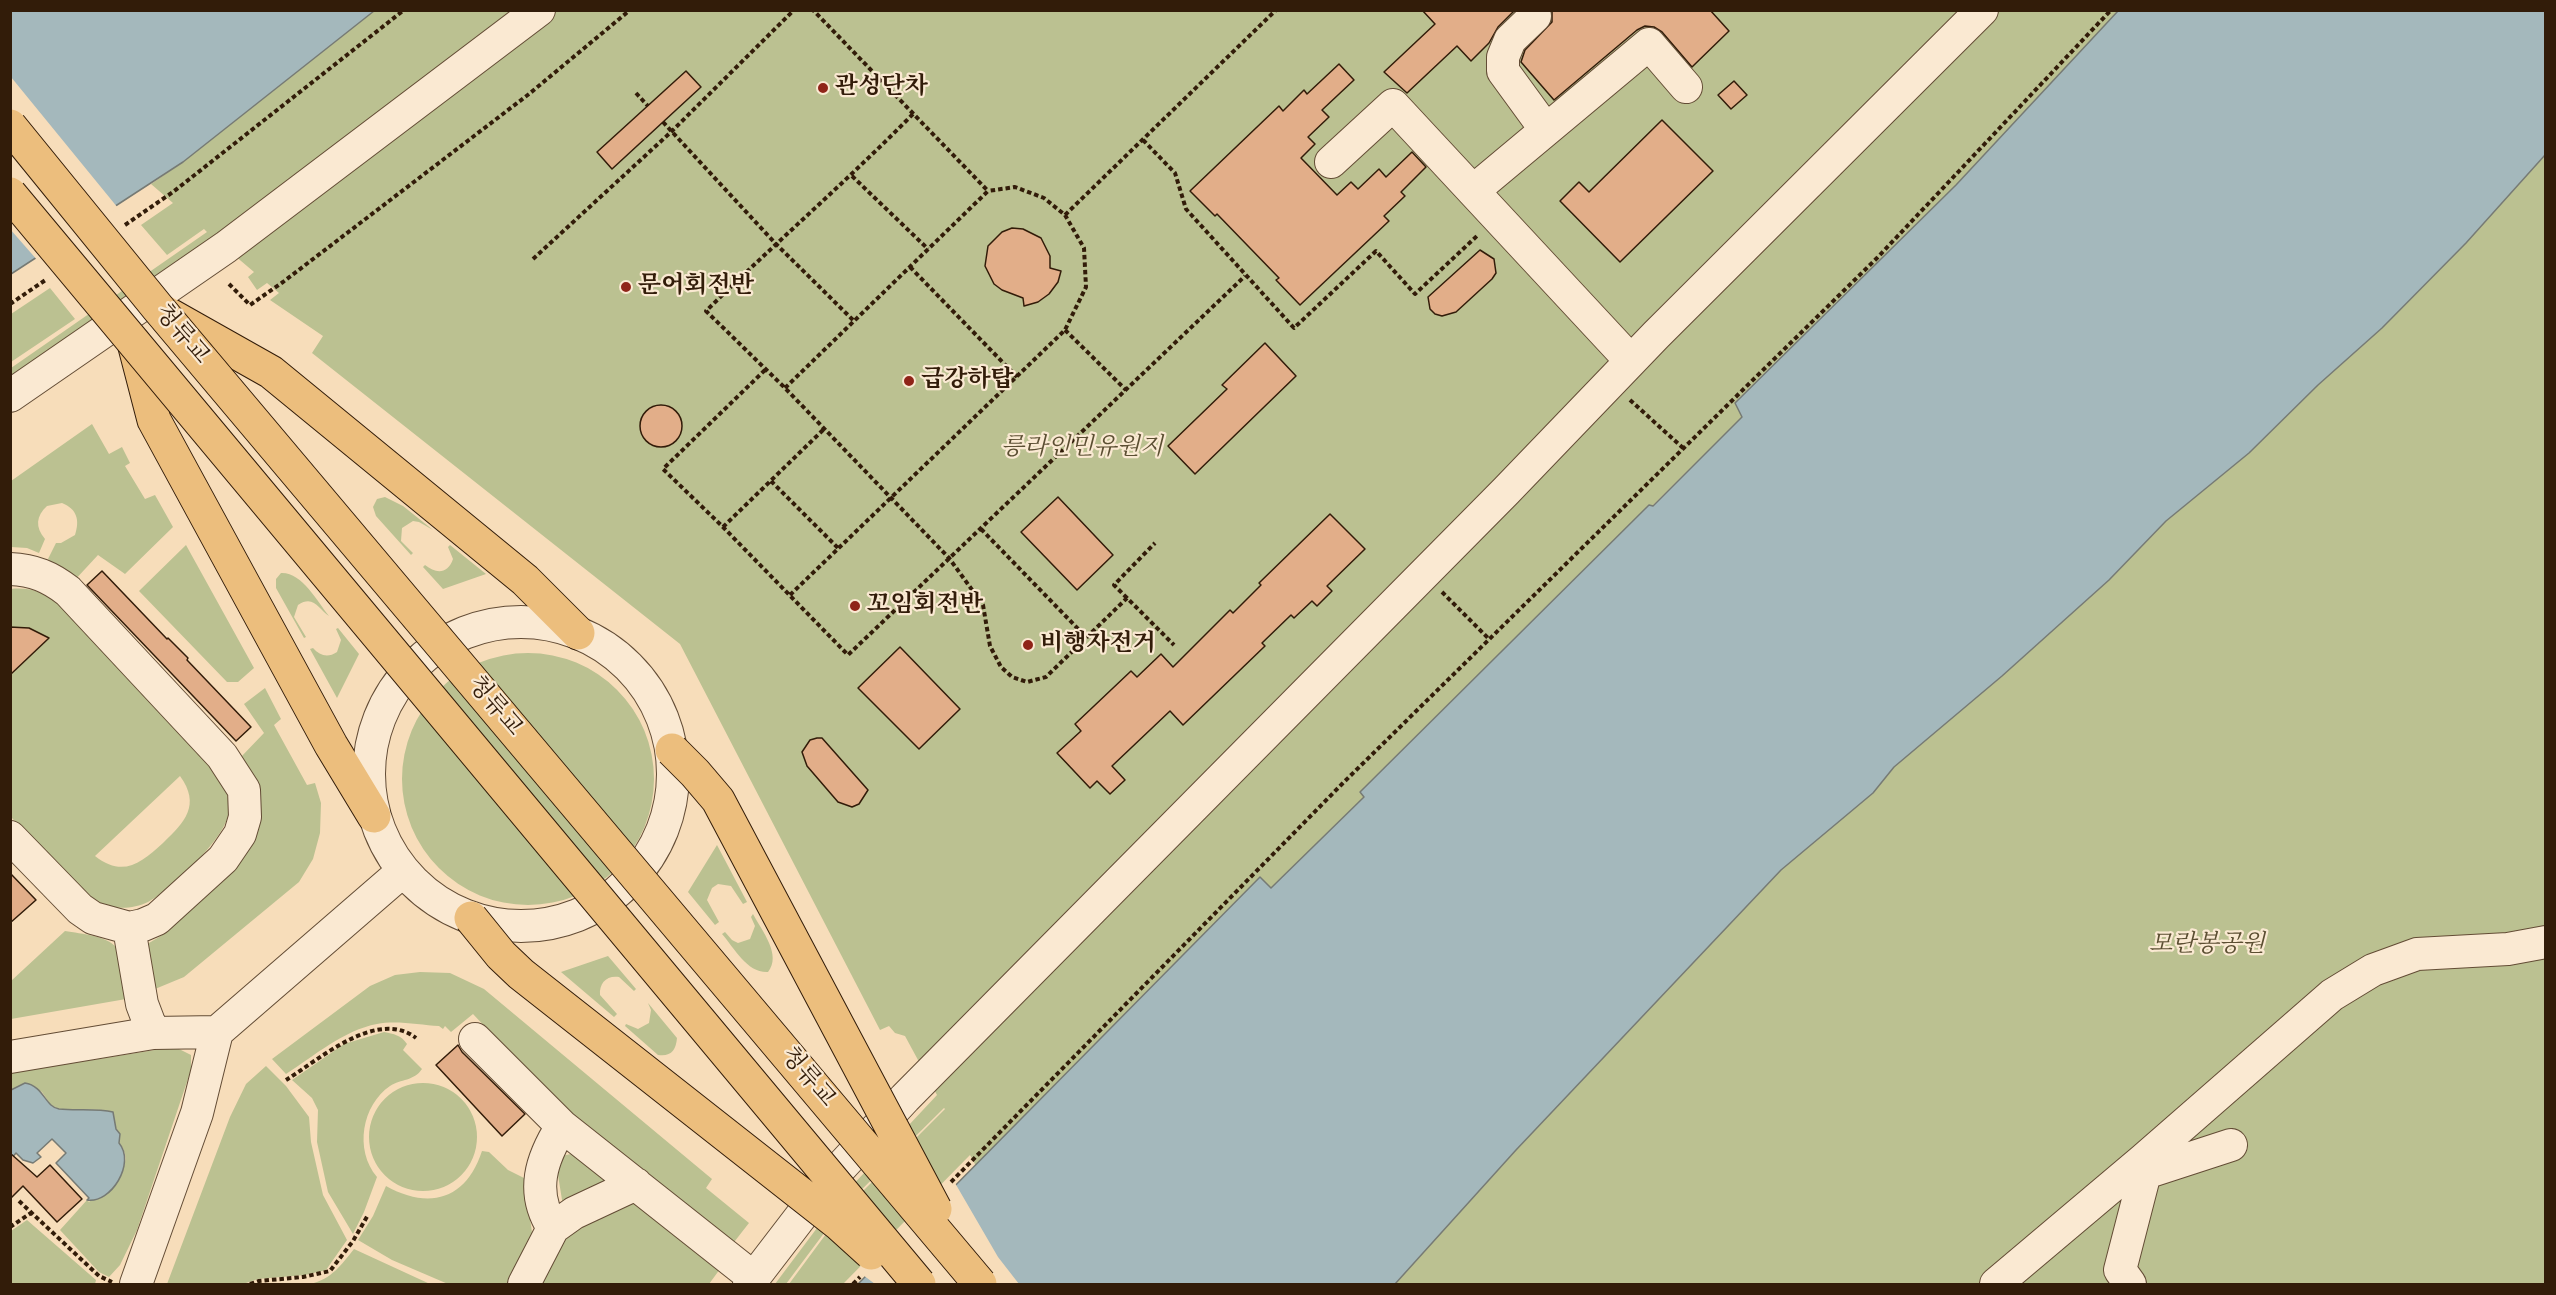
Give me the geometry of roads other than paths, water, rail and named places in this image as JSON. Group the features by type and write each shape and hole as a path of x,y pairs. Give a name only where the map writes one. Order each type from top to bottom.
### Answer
{"main road":[{"name":"청류교","path":"10,126 158,308 981,1284"},
{"name":"청류교","path":"10,194 919,1284"},
{"path":"158,308 271,372 525,580 578,633"},
{"path":"134,343 154,420 332,745 374,816"},
{"path":"672,750 718,800 941,1219 981,1284"},
{"path":"471,918 501,955 521,974 839,1224 907,1284"}],"street":[{"path":"10,396 226,247 539,10"},
{"path":"475,1039 562,1126 636,1184 752,1281 828,1181 905,1098 1506,491 1631,361 1982,10"},
{"path":"1535,16 1510,40 1503,57 1503,71 1546,130"},
{"path":"1473,191 1649,44 1686,87"},
{"path":"1331,162 1393,105 1631,361"},
{"path":"10,569 27,570 50,577 68,591 222,756 244,790 245,817 240,834 223,859 157,919 129,928 93,918 80,909 10,837"},
{"path":"533,622 578,633 618,657 641,679 664,720 672,750 673,795 668,817 649,857 620,890 582,914 561,921 516,926 471,918 428,895 403,870 388,850 374,816 368,770 372,739 389,697 419,661 431,651 457,635 502,623 533,622"},
{"path":"136,1284 197,1113 225,1025 403,870"},
{"path":"129,928 142,1004 153,1033"},
{"path":"1996,1284 2144,1166 2332,994 2373,970 2417,954 2508,949 2546,942"},
{"path":"10,1057 153,1033 225,1025"},
{"path":"553,1228 541,1204 541,1172 547,1150 562,1126"},
{"path":"2144,1166 2231,1145"},
{"path":"2130,1284 2120,1270 2144,1166"},
{"path":"524,1284 553,1228 574,1214 636,1184"}],"place":[{"name":"관성단차","path":"823,88"},
{"name":"문어회전반","path":"626,287"},
{"name":"급강하탑","path":"909,381"},
{"name":"꼬임회전반","path":"855,606"},
{"name":"비행자전거","path":"1028,645"}],"park label":[{"name":"릉라인민유원지","path":"1082,449"},
{"name":"모란봉공원","path":"2207,946"}]}
